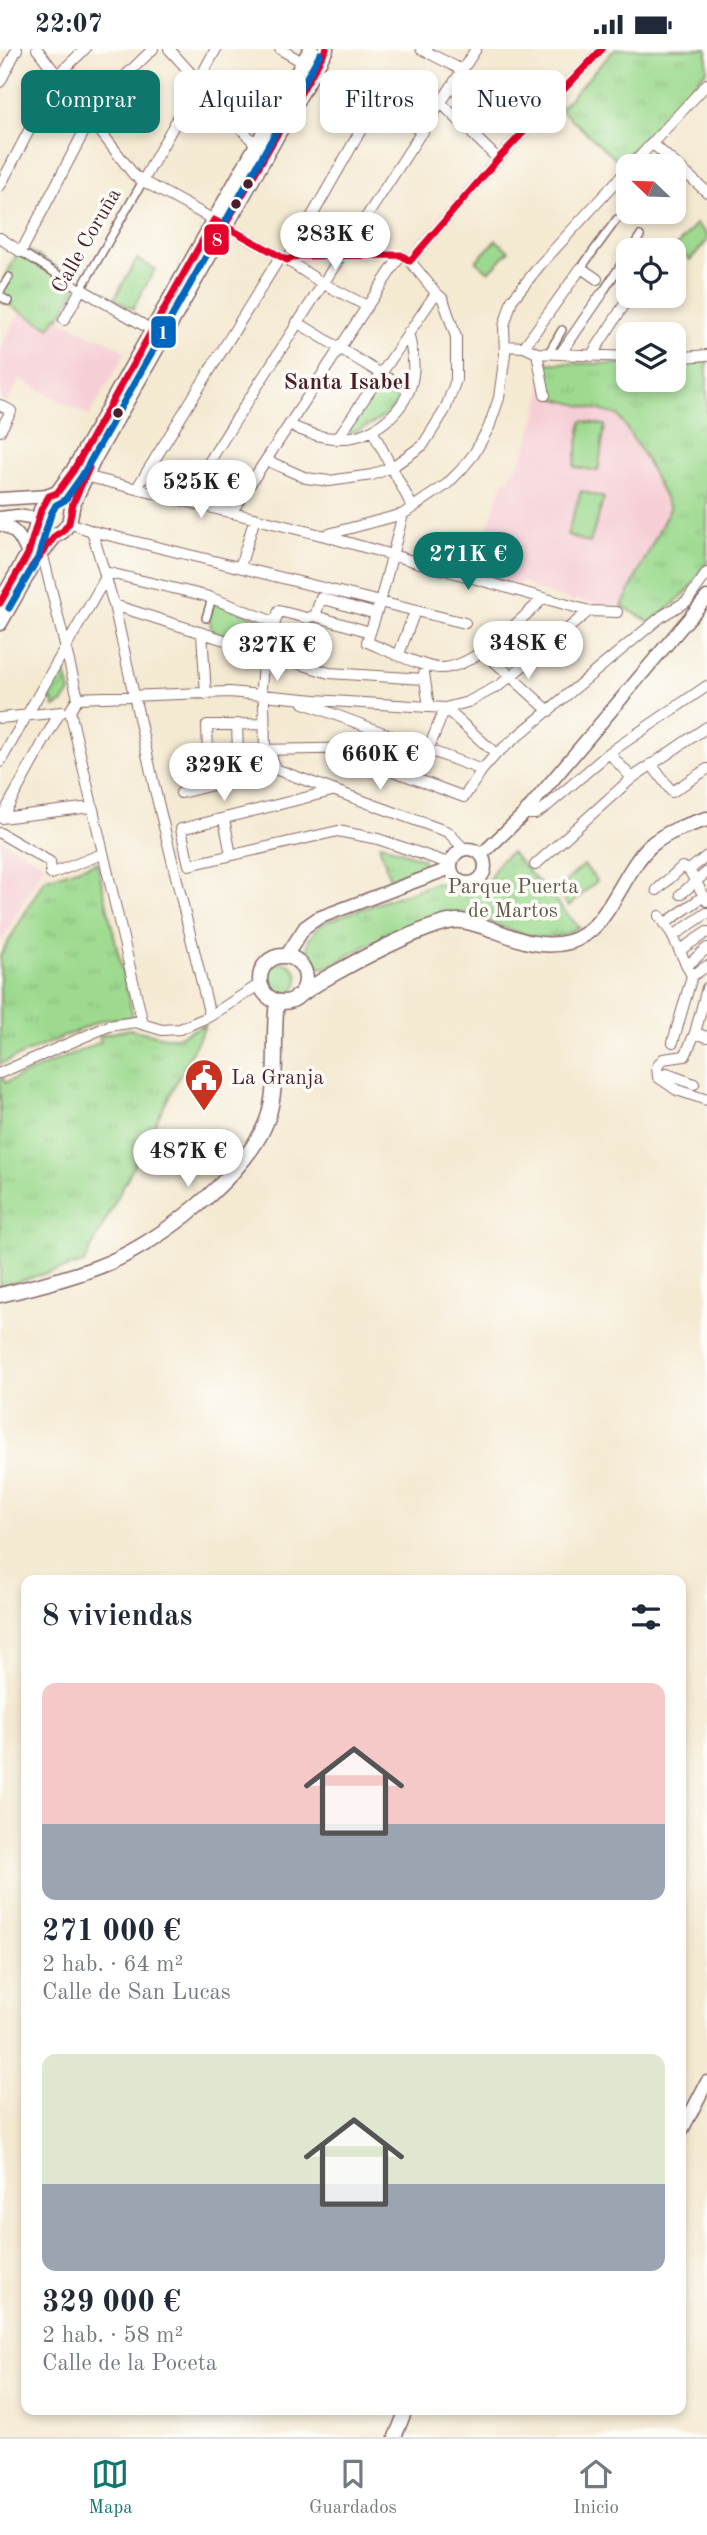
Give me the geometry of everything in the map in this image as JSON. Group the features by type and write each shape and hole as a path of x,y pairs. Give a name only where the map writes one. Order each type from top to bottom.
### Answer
{"main road":[{"path":"0,603 35,553 69,523 73,503 85,476 219,223 308,67 311,49"},
{"path":"0,623 35,553 38,522 53,495 74,471 152,330 219,223 256,145 308,67 326,49"},
{"path":"53,495 66,496 73,503"},
{"path":"38,522 41,532 55,536"},
{"path":"335,972 315,972 304,968 294,959 279,956 266,964 262,970 260,984 264,992 277,1002 291,1002 335,972 430,927 458,920 528,944 569,942 592,929 612,904 630,869 650,846 678,828 707,819"},
{"path":"302,994 307,981 304,968"},
{"path":"0,1295 100,1267 148,1242 233,1174 259,1139 269,1114 275,1077 274,1027 277,1002"}],"street":[{"path":"0,82 17,49"},
{"path":"37,49 54,70"},
{"path":"63,70 85,49"},
{"path":"133,70 153,49"},
{"path":"169,49 189,70"},
{"path":"203,70 216,49"},
{"path":"280,49 320,74"},
{"path":"421,49 462,70 476,49"},
{"path":"231,513 367,306 406,258 602,49"},
{"path":"641,154 707,84"},
{"path":"438,110 452,87"},
{"path":"442,104 498,159"},
{"path":"143,181 174,122"},
{"path":"0,186 28,133"},
{"path":"24,253 81,133"},
{"path":"102,133 134,175 143,181 367,306"},
{"path":"245,133 256,145"},
{"path":"138,488 358,133"},
{"path":"185,500 340,255 423,133"},
{"path":"652,143 707,191"},
{"name":"Calle Coruña","path":"64,320 143,181"},
{"path":"325,535 402,514 446,485 474,454 489,427 499,398 505,346 504,326 512,300 616,181"},
{"path":"524,347 616,220"},
{"path":"0,238 152,330"},
{"path":"266,460 306,478 329,481 372,475 392,467 423,445 445,410 456,380 456,337 443,299 406,258 340,255 283,258"},
{"path":"581,268 597,279"},
{"path":"561,353 616,272"},
{"path":"8,301 0,294 9,277"},
{"path":"337,439 436,293"},
{"path":"591,356 622,308"},
{"path":"297,322 409,391"},
{"path":"545,395 542,353 562,330"},
{"path":"289,425 314,435 337,439 372,430 397,411 409,391 414,363 408,332"},
{"path":"505,346 524,347 542,353 616,357"},
{"path":"686,357 707,355"},
{"path":"0,405 11,411 0,431"},
{"path":"372,430 413,508"},
{"path":"85,476 325,535 589,611 617,612"},
{"path":"0,499 53,495"},
{"path":"402,514 367,642 439,668 462,664 484,652 544,599"},
{"path":"0,517 17,516 38,522"},
{"path":"240,567 255,518"},
{"path":"69,523 465,624"},
{"path":"0,524 11,528 35,553 78,698"},
{"path":"92,531 114,605 155,790 210,1016"},
{"path":"338,748 464,797 496,754 662,617 687,601 707,573"},
{"path":"105,574 212,598 274,622"},
{"path":"0,762 105,574"},
{"path":"481,855 524,814 707,597"},
{"path":"206,618 212,598"},
{"path":"315,616 321,598 376,614"},
{"path":"114,605 329,673 424,679"},
{"path":"275,769 267,751 261,688 264,653 279,611 307,618 315,616 370,632"},
{"path":"399,654 415,611"},
{"path":"1,818 65,712 78,698 229,692 445,708 468,702 500,685 589,611"},
{"path":"202,633 206,694"},
{"path":"484,652 549,711"},
{"path":"422,663 429,707"},
{"path":"524,814 536,814 609,753 707,686"},
{"path":"290,698 482,770"},
{"path":"445,708 496,754"},
{"path":"428,750 445,708"},
{"path":"0,718 65,712"},
{"path":"65,712 143,1024"},
{"path":"237,724 238,752"},
{"path":"264,724 207,725 208,751 369,748 383,734"},
{"path":"535,865 632,778 707,727"},
{"path":"609,753 632,778"},
{"path":"651,764 672,792 707,769"},
{"path":"181,793 275,769 447,832 466,849 481,855 484,870 478,880 473,882 461,882 451,866 455,855 466,849"},
{"path":"332,790 181,829 189,865 338,831 378,839 451,866"},
{"path":"1,818 90,807"},
{"path":"224,819 231,855"},
{"path":"0,833 50,862 51,874 102,854"},
{"path":"689,870 707,856"},
{"path":"286,956 305,927 318,918 451,866"},
{"path":"657,890 682,867 689,870 705,895 662,920 690,970"},
{"path":"681,894 707,872"},
{"path":"673,936 707,913"},
{"path":"680,950 707,932"},
{"path":"673,1042 690,970 701,953 707,949"},
{"path":"690,970 707,966"},
{"path":"0,1073 109,1026 143,1024 171,1031 180,1029 210,1016 260,984"},
{"path":"707,988 695,1033 685,1056 663,1059 657,1067 658,1077 677,1090 707,1100"},
{"path":"695,1033 707,1037"},
{"path":"658,1077 667,1074 694,1084"},
{"path":"686,2122 707,2082"},
{"path":"394,2437 404,2415"}],"shaded area":[{"path":"20,311 50,328 56,317 126,352 89,416 20,379 7,403 0,399 0,351"},
{"path":"540,362 545,363 549,397 618,415 644,456 670,508 622,606 577,598 575,601 534,590 527,583 517,585 472,574 503,482 509,479 525,451 541,396"},
{"path":"0,839 44,864 0,944"}],"green space":[{"path":"615,49 707,49 707,70 628,154 616,154 616,159 566,114 566,102"},
{"path":"696,224 707,234 707,241 690,260 686,256 686,238 684,238"},
{"path":"496,240 509,251 489,272 476,261"},
{"path":"29,250 80,281 59,318 56,317 50,328 0,300 0,286 17,254 25,258"},
{"path":"137,259 155,269 133,309 114,299"},
{"path":"707,361 707,562 683,596 650,622 622,606 670,508 644,456 618,415 549,397 545,363 616,364 616,392 686,392 686,364"},
{"path":"382,380 403,395 390,411 375,422 339,436"},
{"path":"582,421 605,425 598,471 574,467"},
{"path":"581,491 604,498 590,543 567,535"},
{"path":"214,602 271,623 264,645 260,648 212,631 209,618"},
{"path":"63,665 70,692 63,702 54,707 53,700 44,701 43,708 40,708"},
{"path":"379,845 423,859 423,865 390,879"},
{"name":"Parque Puerta de Martos","path":"511,852 579,927 556,936 532,936 467,914 444,914 393,932 330,966 322,968 311,962 308,943 316,929 327,921 436,883 470,893 486,885 499,862"},
{"path":"97,862 133,1017 103,1020 0,1064 0,956 44,880"},
{"path":"584,865 597,881 569,906 555,891"},
{"path":"282,963 293,968 298,979 293,990 282,995 271,990 266,979 271,968"},
{"path":"206,1024 84,1263 0,1286 0,1079 3,1078 5,1083 101,1042 99,1036 129,1029 177,1037"}],"transit line":[{"name":"8","path":"212,248 326,49"},
{"name":"8","path":"0,603 28,554 41,510 49,496 57,493 73,471 214,220 287,260 298,256 401,255 410,261 498,159 602,49"},
{"name":"1","path":"9,608 38,558 56,505 65,500 82,476 320,54"},
{"name":"8","path":"31,568 55,536 69,523 73,503 89,468"}],"place":[{"name":"La Granja","path":"204,1112"}],"district":[{"name":"Santa Isabel","path":"347,382"}]}
